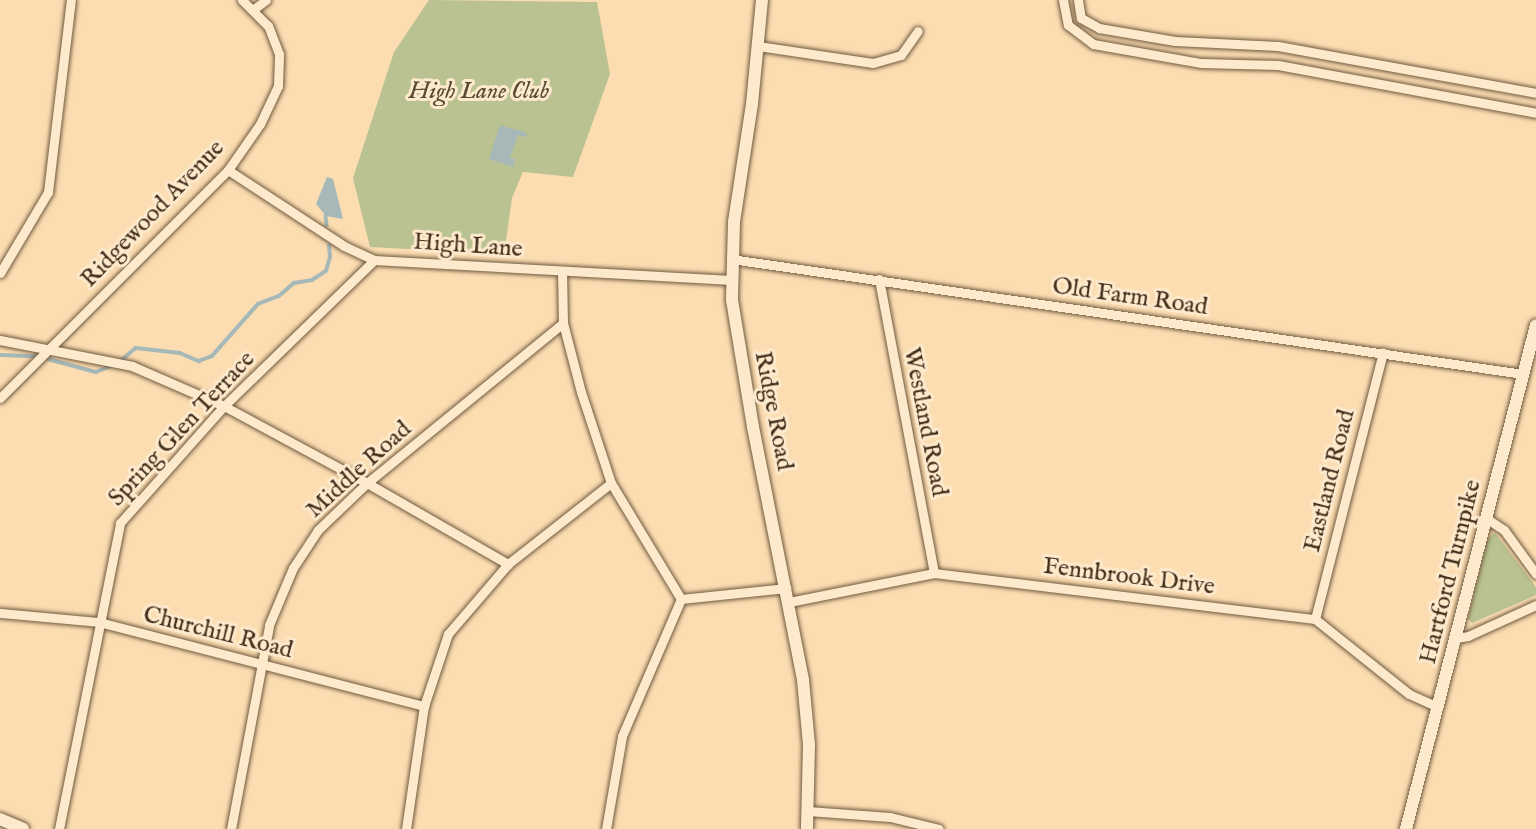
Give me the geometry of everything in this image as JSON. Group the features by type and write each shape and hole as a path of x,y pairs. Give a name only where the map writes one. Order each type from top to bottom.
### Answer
{"main road":[{"name":"Ridge Road","path":"762,0 731,260 731,280 735,327 789,602 806,706 807,829"},
{"name":"Hartford Turnpike","path":"1406,829 1536,325"},
{"path":"0,819 23,829"}],"street":[{"path":"0,272 48,192 71,0"},
{"name":"Ridgewood Avenue","path":"0,398 47,348 228,170 260,124 278,86 280,69 275,40 254,9 243,0"},
{"path":"254,9 266,0"},
{"path":"1063,0 1064,14 1074,33 1093,44 1164,58 1201,62 1259,62 1536,113"},
{"path":"1078,0 1078,12 1084,21 1099,28 1175,41 1262,44 1536,93"},
{"path":"1074,33 1084,21"},
{"path":"758,46 873,63 901,55 918,31"},
{"path":"1259,62 1262,44"},
{"path":"1324,74 1326,54"},
{"name":"High Lane","path":"228,170 344,246 374,260 731,280"},
{"name":"Spring Glen Terrace","path":"59,829 120,523 223,406 374,260"},
{"name":"Old Farm Road","path":"731,260 879,279 1523,374"},
{"path":"562,272 563,323 581,393 611,483 681,598"},
{"name":"Westland Road","path":"879,279 934,573"},
{"name":"Middle Road","path":"231,829 269,625 293,568 318,530 367,483 563,323"},
{"path":"0,340 132,366 223,406 367,483 508,564"},
{"name":"Eastland Road","path":"1315,619 1383,353"},
{"path":"406,829 424,706 449,634 508,564 611,483"},
{"path":"1486,518 1504,530 1536,574"},
{"name":"Fennbrook Drive","path":"789,602 934,573 1315,619"},
{"path":"681,598 786,588"},
{"path":"606,829 622,736 681,598"},
{"path":"1456,638 1468,636 1536,605"},
{"name":"Churchill Road","path":"0,613 99,622 424,706"},
{"path":"1315,619 1409,694 1438,707"},
{"path":"808,811 890,817 939,829"}],"green space":[{"name":"High Lane Club","path":"429,0 597,2 610,74 573,177 523,172 512,198 504,254 370,247 353,178 394,52"},
{"path":"1495,533 1536,587 1536,595 1472,623 1468,619 1486,543"}],"shaded area":[{"path":"500,125 527,133 526,137 518,135 510,158 515,159 513,167 489,159"},
{"path":"327,177 333,179 343,219 326,216 316,204"}],"waterway":[{"path":"326,216 327,225"},
{"path":"48,359 96,372 118,363 136,348 180,353 199,361 212,356 258,304 279,296 294,283 312,280 326,271 330,257 329,246"},
{"path":"0,355 33,356"}]}
